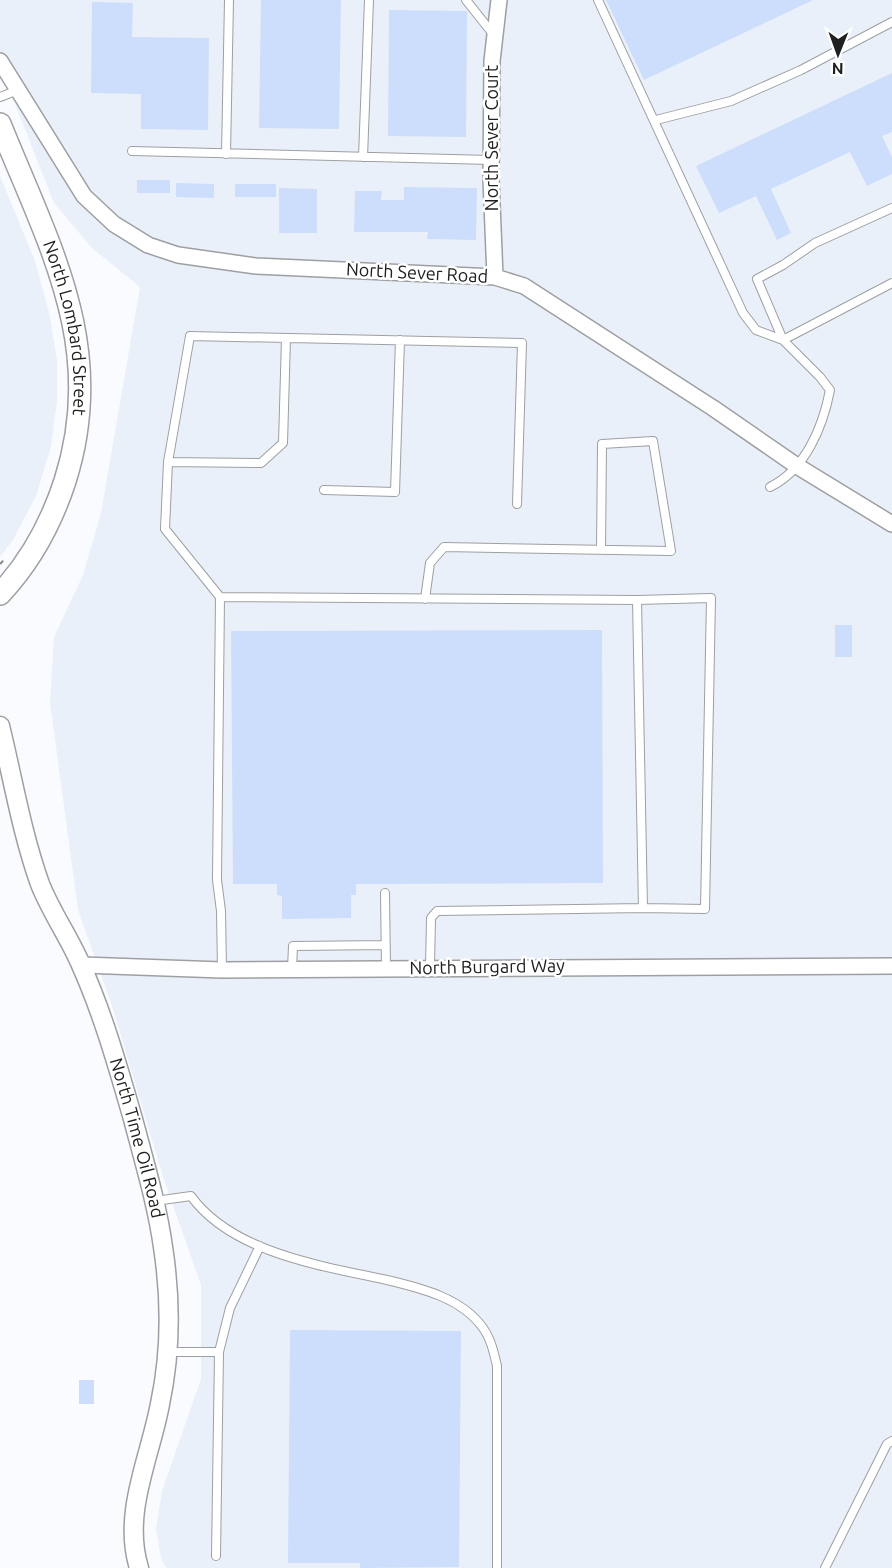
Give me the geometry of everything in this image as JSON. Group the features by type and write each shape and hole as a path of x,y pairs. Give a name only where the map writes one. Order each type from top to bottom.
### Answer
{"main road":[{"name":"North Lombard Street","path":"0,124 68,298 80,355 82,394 74,449 52,516 33,554 0,594"}],"street":[{"name":"North Sever Court","path":"495,277 491,160 494,35 499,0"},
{"name":"North Sever Road","path":"0,61 84,196 114,224 148,245 178,255 256,266 495,277 539,294 797,466 892,524"},
{"name":"North Time Oil Road","path":"0,726 35,867 46,897 81,965 106,1028 154,1201 167,1277 170,1310 161,1403 134,1513 133,1546 139,1568"},
{"name":"North Burgard Way","path":"81,965 222,969 892,966"}],"lane":[{"path":"226,154 229,0"},
{"path":"363,157 369,0"},
{"path":"466,0 494,35"},
{"path":"598,0 656,120 743,312 756,330 783,340 892,283"},
{"path":"656,120 731,101 801,70 892,22"},
{"path":"0,97 18,90"},
{"path":"132,151 491,160"},
{"path":"770,487 797,466 819,427 830,390 783,340 757,279 783,265 815,243 892,208"},
{"path":"222,969 221,911 217,880 220,597 165,530 168,462 190,336 522,343 516,504"},
{"path":"168,462 261,464 283,443 286,338"},
{"path":"324,490 395,492 400,340"},
{"path":"425,599 430,563 444,547 601,550 671,551 653,441 602,444 601,550"},
{"path":"220,597 637,600 711,598 705,909 437,911 430,918 430,967"},
{"path":"637,600 643,908"},
{"path":"385,893 386,968"},
{"path":"292,969 293,946 385,945"},
{"path":"154,1201 191,1196 199,1208 260,1246 293,1258 430,1291 469,1314 483,1327 492,1343 497,1366 497,1568"},
{"path":"216,1556 219,1352 230,1308 240,1281 260,1246"},
{"path":"167,1352 219,1352"},
{"path":"825,1568 887,1444 892,1442"}],"path":[{"path":"0,564 11,552"}],"shaded area":[{"path":"0,0 892,0 892,1568 166,1568 161,1558 156,1529 162,1491 201,1379 201,1285 163,1177 113,1009 78,910 50,702 54,637 83,575 101,513 140,287 92,248 54,203 0,66"},
{"path":"0,176 35,261 49,312 57,360 57,401 51,447 36,496 13,540 0,557"}],"building":[{"path":"261,0 341,0 339,129 259,128"},
{"path":"606,0 813,0 644,80"},
{"path":"92,2 133,3 132,37 209,38 208,130 141,129 141,94 91,93"},
{"path":"389,10 467,11 466,137 388,136"},
{"path":"892,73 892,132 882,136 892,157 892,174 867,186 850,152 771,189 791,233 777,240 756,196 719,213 696,166"},
{"path":"137,180 170,180 170,193 137,193"},
{"path":"176,183 214,184 214,198 176,197"},
{"path":"235,184 276,184 276,197 235,197"},
{"path":"404,187 477,188 476,240 427,239 428,232 354,232 355,191 382,191 381,200 404,200"},
{"path":"279,188 317,189 317,233 279,233"},
{"path":"835,625 852,625 852,657 835,657"},
{"path":"602,630 603,883 356,884 356,895 351,895 351,918 282,919 282,896 277,895 277,884 233,884 231,631"},
{"path":"290,1330 461,1331 459,1567 360,1568 360,1563 288,1563"},
{"path":"79,1380 94,1380 94,1404 79,1404"}]}
